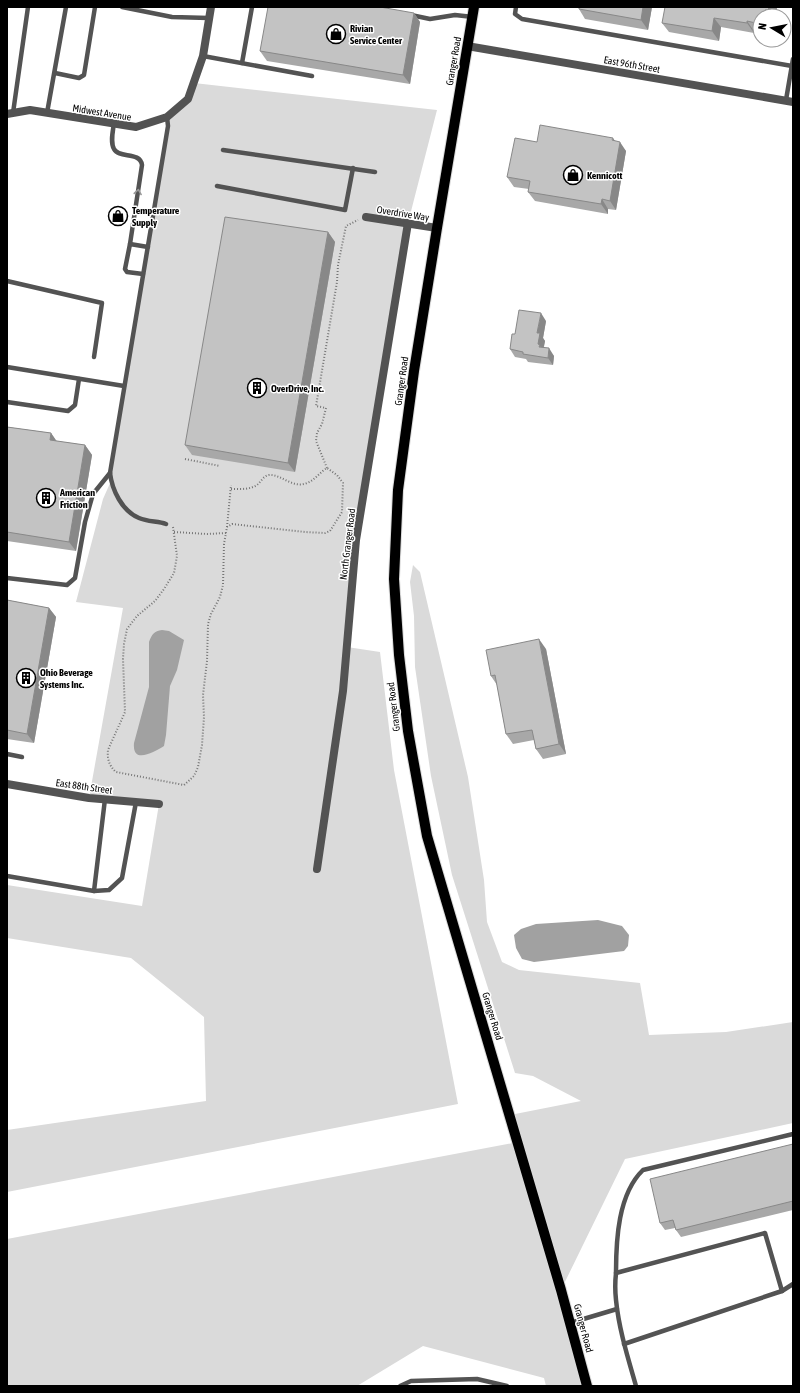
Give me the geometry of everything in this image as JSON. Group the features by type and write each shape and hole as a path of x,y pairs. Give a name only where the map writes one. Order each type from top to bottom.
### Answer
{"main road":[{"name":"Granger Road","path":"474,12 436,228 414,371 398,490 394,579 399,655 408,731 427,836 570,1323 587,1386"}],"street":[{"name":"Midwest Avenue","path":"10,113 30,110 136,127 167,118 188,99 203,56 211,7"},
{"name":"East 96th Street","path":"468,46 790,101"},
{"name":"Overdrive Way","path":"366,217 436,228"},
{"name":"North Granger Road","path":"317,869 343,691 356,540 408,223"},
{"name":"East 88th Street","path":"7,784 89,798 159,804"}],"lane":[{"path":"10,113 28,7"},
{"path":"47,113 66,7"},
{"path":"54,73 79,78 84,75 95,7"},
{"path":"122,7 172,16 209,18"},
{"path":"242,63 252,7"},
{"path":"516,7 515,14 522,19 792,66"},
{"path":"408,15 430,18 474,12"},
{"path":"203,56 312,76"},
{"path":"790,101 793,59"},
{"path":"166,524 140,519 130,514 120,502 111,481 110,473 166,138 167,118"},
{"path":"114,123 112,143 114,149 118,153 138,158 142,162 125,269 127,272 143,274"},
{"path":"223,150 375,172"},
{"path":"217,186 345,210 353,168"},
{"path":"130,244 148,247"},
{"path":"7,281 102,303 94,357"},
{"path":"7,367 124,386"},
{"path":"7,402 68,411 75,405 79,379"},
{"path":"7,578 68,585 75,578 85,522 93,494 110,473"},
{"path":"7,754 22,757"},
{"path":"94,891 105,799"},
{"path":"7,876 94,891 109,890 122,878 136,802"},
{"path":"636,1386 624,1344 615,1299 616,1245 623,1205 636,1177 643,1170 793,1134"},
{"path":"616,1274 765,1233 782,1291"},
{"path":"624,1344 782,1291 793,1284"},
{"path":"570,1323 617,1309"},
{"path":"400,1386 411,1381 477,1379 507,1386"}],"path":[{"path":"227,527 232,524 325,533 330,530 342,512 343,483 337,474 327,468 316,441 317,433 322,424 326,408 316,406 337,282 338,265 346,226 366,217"},
{"path":"185,459 220,466"},
{"path":"230,488 243,490 256,485 266,476 271,475 279,477 287,482 302,485 306,484 327,468"},
{"path":"173,526 177,556 174,573 155,601 137,616 127,629 123,658 125,712 108,750 107,757 112,769 116,772 184,785 194,776 198,766 202,745 204,717 203,694 207,661 208,624 211,614 220,597 223,586 224,544 227,527 230,485"},
{"path":"174,532 207,534 226,533"}],"shaded area":[{"path":"194,83 437,110 408,223 367,478 347,647 380,652 394,770 458,1104 7,1192 7,1130 206,1101 204,1017 131,958 7,938 7,885 142,906 159,804 89,798 123,608 76,602 103,499 111,481 110,473 168,122 188,99"},
{"path":"413,565 420,572 468,777 484,880 487,922 502,962 519,970 640,983 649,1035 726,1032 793,1022 793,1123 625,1159 561,1290 587,1386 546,1386 544,1378 423,1346 357,1386 7,1386 7,1239 518,1142 510,1115 581,1101 533,1076 515,1073 452,875 431,776 415,667 414,616 410,582"},
{"path":"162,630 169,631 184,640 177,670 170,686 164,746 150,753 140,755 136,754 134,750 134,743 149,687 149,642 154,633"},
{"path":"598,920 622,926 629,935 628,946 624,951 534,962 522,959 516,948 514,935 521,929 536,924"}],"building":[{"path":"268,7 380,7 414,13 403,75 260,51"},
{"path":"579,7 643,7 641,20 579,9"},
{"path":"665,7 769,7 752,8 752,22 747,21 747,23 714,18 712,31 662,23"},
{"path":"540,125 613,138 612,140 620,142 610,201 602,199 601,204 528,192 530,181 507,177 515,138 537,142"},
{"name":"OverDrive, Inc.","path":"225,217 328,232 288,463 185,445"},
{"path":"519,310 541,313 537,333 540,333 538,344 540,345 539,347 549,348 548,358 523,354 523,352 510,349 512,334 515,334"},
{"name":"American Friction","path":"7,427 51,433 50,440 85,445 69,542 7,532"},
{"name":"Ohio Beverage Systems Inc.","path":"7,600 49,608 27,734 7,730"},
{"path":"539,639 559,744 536,749 532,730 506,734 495,675 491,676 486,650"},
{"path":"793,1144 793,1201 676,1230 673,1220 660,1223 650,1179"}],"place":[{"name":"Rivian Service Center","path":"336,34"},
{"name":"Kennicott","path":"573,175"},
{"name":"Temperature Supply","path":"118,216"},
{"name":"OverDrive, Inc.","path":"257,388"},
{"name":"American Friction","path":"46,498"},
{"name":"Ohio Beverage Systems Inc.","path":"26,678"}]}
